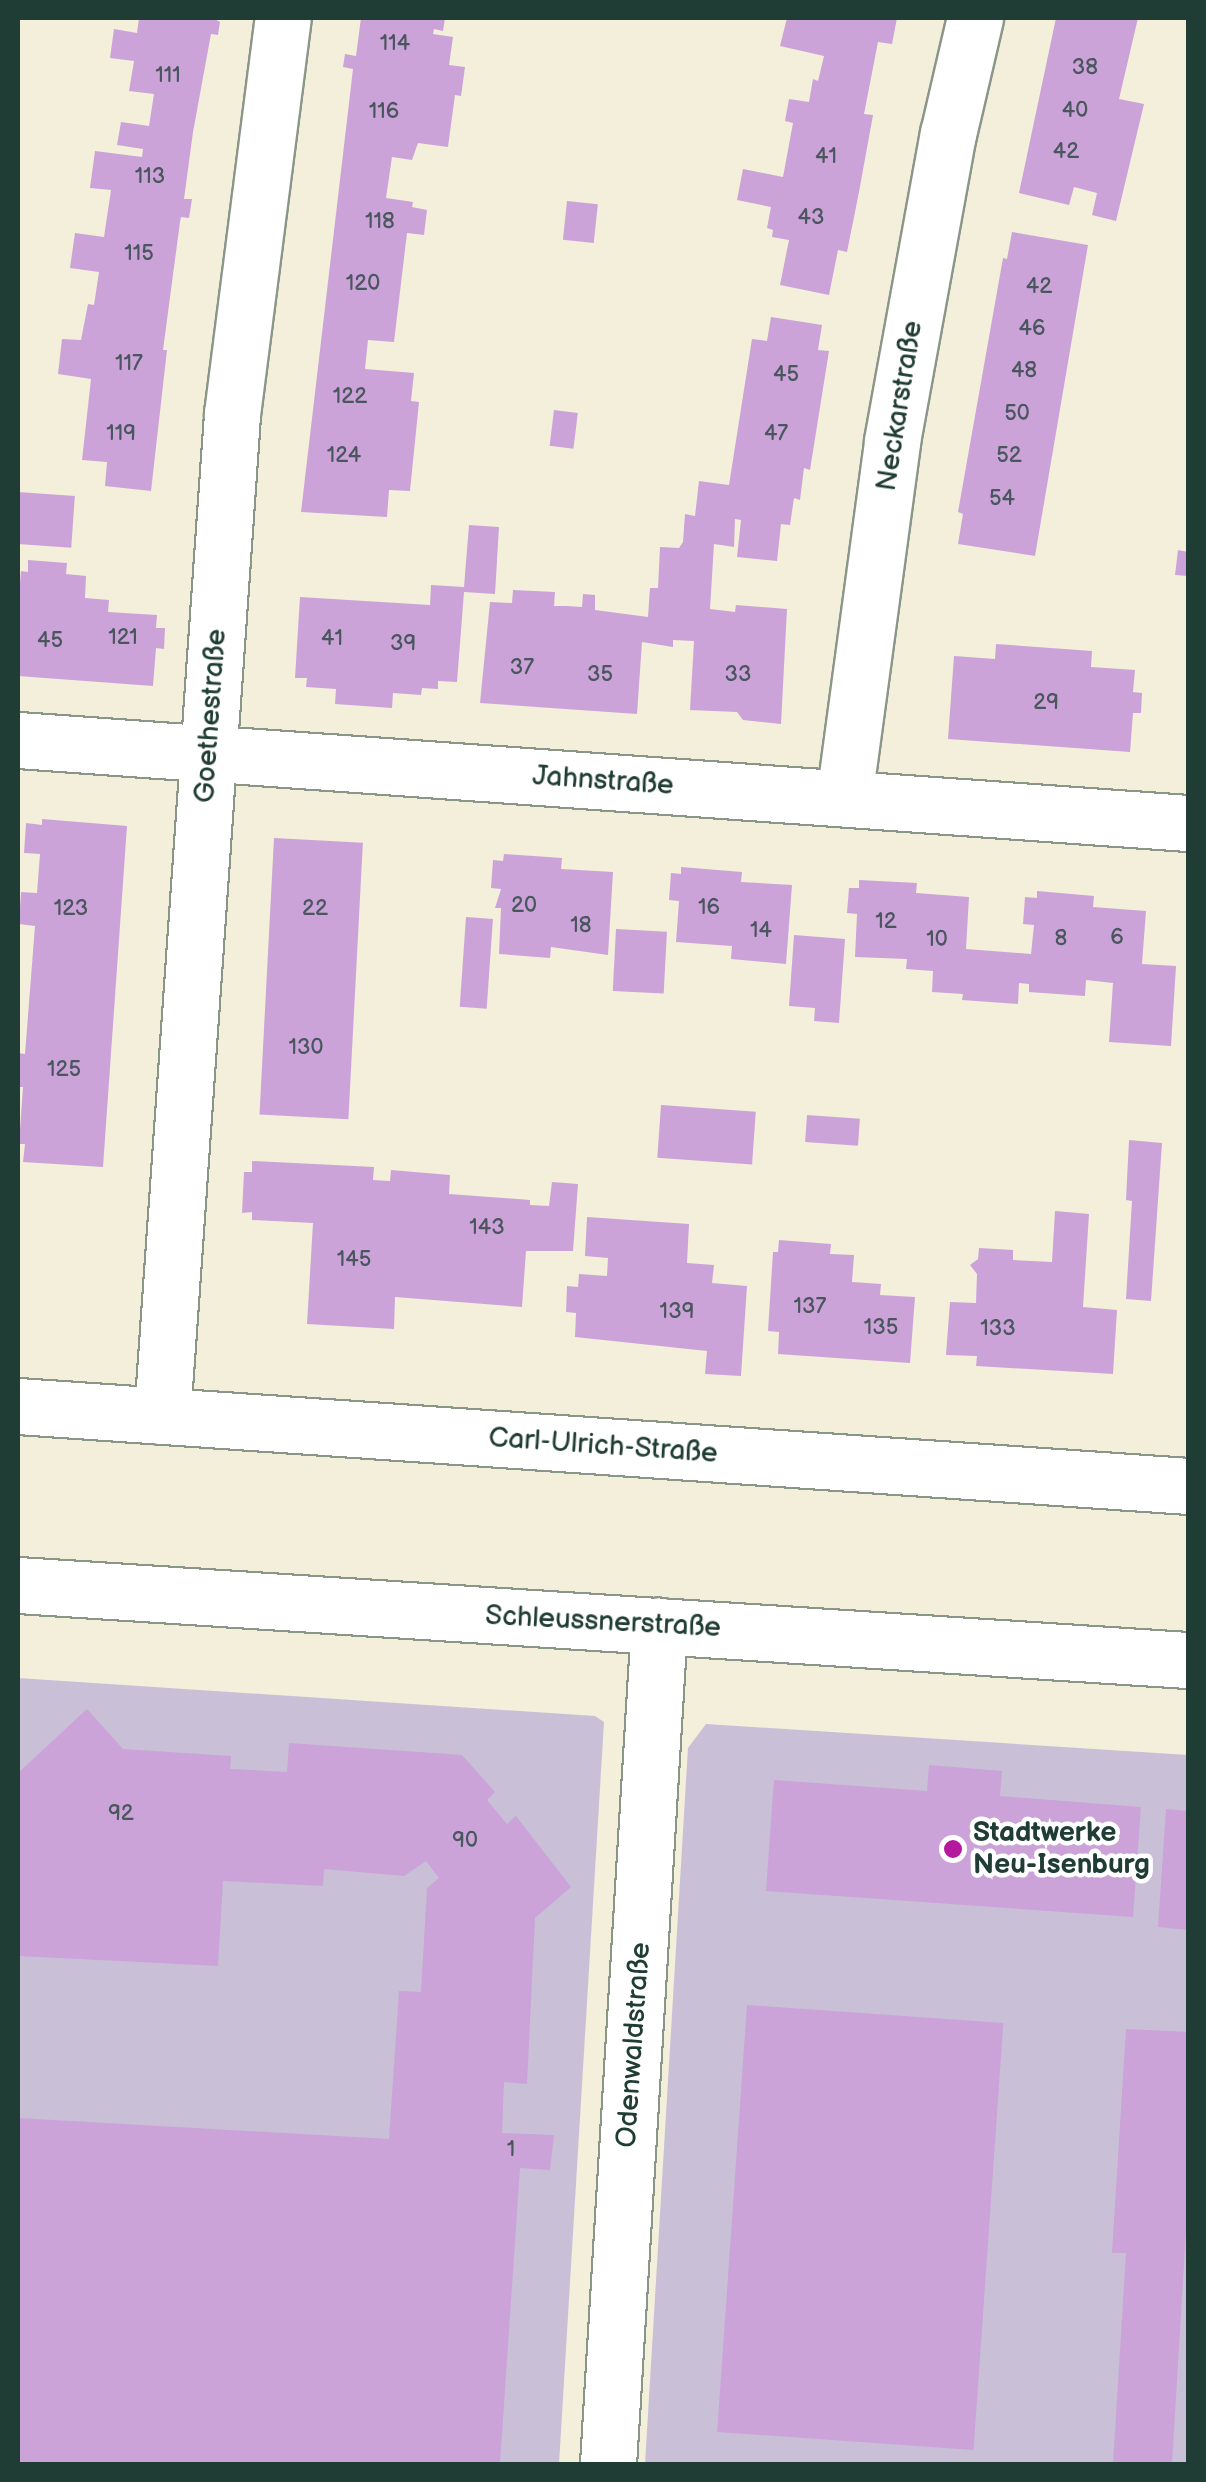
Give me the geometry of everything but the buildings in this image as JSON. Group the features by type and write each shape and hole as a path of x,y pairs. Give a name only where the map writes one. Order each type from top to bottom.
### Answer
{"street":[{"name":"Goethestraße","path":"162,1416 232,414 283,18"},
{"name":"Neckarstraße","path":"844,798 892,441 944,153 974,18"},
{"name":"Jahnstraße","path":"18,740 1188,823"},
{"name":"Carl-Ulrich-Straße","path":"18,1406 1188,1486"},
{"name":"Schleussnerstraße","path":"18,1585 1188,1660"},
{"name":"Odenwaldstraße","path":"608,2464 659,1626"}],"shaded area":[{"path":"18,1678 595,1716 604,1722 559,2464 18,2464"},
{"path":"706,1724 1188,1755 1188,2464 645,2464 688,1748"}],"place":[{"name":"Stadtwerke Neu-Isenburg","path":"953,1849"}]}
